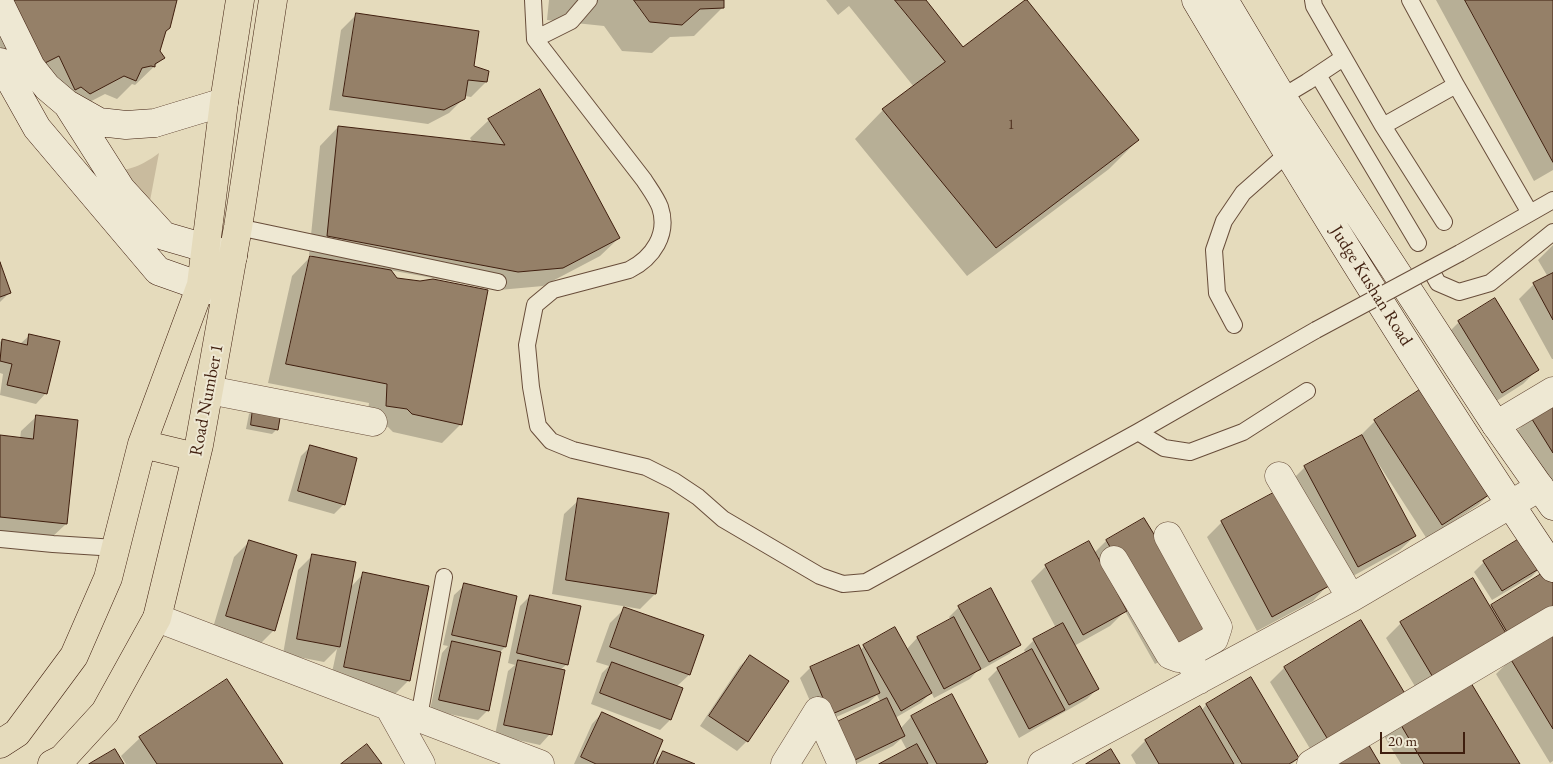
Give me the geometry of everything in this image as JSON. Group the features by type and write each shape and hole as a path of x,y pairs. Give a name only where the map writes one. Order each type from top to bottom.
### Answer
{"main road":[{"name":"Road Number 1","path":"0,744 17,733 74,656 108,578 142,444 201,285 224,102 240,0"},
{"name":"Road Number 1","path":"52,764 62,758 105,712 157,618 196,457 209,390 238,227 273,0"},
{"path":"142,444 196,457"}],"street":[{"name":"Judge Kushan Road","path":"1196,0 1287,154 1553,568"},
{"name":"Judge Kushan Road","path":"1224,0 1282,97 1496,425 1546,497"},
{"path":"0,4 32,67 46,87 67,104 99,122 126,125 155,123 224,102"},
{"path":"0,62 37,128 158,271 201,285 226,296"},
{"path":"67,104 121,189 164,236 232,256"},
{"path":"209,390 373,422"},
{"path":"1496,425 1553,390"},
{"path":"1279,476 1350,598"},
{"path":"1042,764 1350,598 1511,505 1546,497"},
{"path":"1114,560 1170,655 1178,658 1187,654 1214,639 1218,627 1168,536"},
{"path":"157,618 540,764"},
{"path":"1311,764 1553,620"},
{"path":"1187,654 1199,680"},
{"path":"389,707 421,764"},
{"path":"785,764 818,711 842,764"}],"lane":[{"path":"533,0 535,39 644,180 660,207 662,220 661,233 657,245 641,265 629,270 553,290 535,305 527,345 531,387 538,426 551,441 573,450 646,468 674,480 698,497 723,519 820,576 843,584 866,582 1138,432 1316,330 1460,253 1553,200"},
{"path":"535,39 571,21 589,0"},
{"path":"1313,0 1314,6 1383,126 1444,222"},
{"path":"1410,0 1456,85 1530,213"},
{"path":"1282,97 1343,58"},
{"path":"1318,74 1418,243"},
{"path":"1383,126 1456,85"},
{"path":"1234,325 1217,293 1214,250 1224,222 1244,193 1287,154"},
{"path":"238,227 498,282"},
{"path":"1430,269 1438,283 1459,292 1490,284 1553,232"},
{"path":"1138,432 1164,448 1190,452 1243,432 1308,391"},
{"path":"0,539 116,548"},
{"path":"419,717 444,577"}],"shaded area":[{"path":"159,153 142,243 91,171 111,171 135,167"}],"building":[{"path":"5,0 177,0 170,28 166,31 160,51 165,58 155,64 155,67 142,68 136,81 124,76 90,94 81,87 75,90 59,56 37,67"},
{"path":"634,0 724,0 724,8 700,9 682,25 650,22"},
{"path":"895,0 926,0 963,47 1027,0 1139,140 996,248 882,109 945,62"},
{"path":"1465,0 1553,0 1553,162"},
{"path":"356,13 479,31 474,66 489,71 487,82 468,80 465,99 444,110 343,96"},
{"path":"540,89 620,238 563,268 518,272 327,236 338,126 505,145 488,119"},
{"path":"310,256 391,270 397,278 420,281 433,279 488,290 462,425 412,414 407,409 386,406 387,384 286,364"},
{"path":"0,262 11,293 0,297"},
{"path":"1553,273 1553,320 1533,283"},
{"path":"1495,298 1539,370 1502,393 1458,321"},
{"path":"29,334 60,341 47,394 7,385 12,364 0,361 2,339 27,345"},
{"path":"1427,385 1495,491 1442,525 1374,420"},
{"path":"1553,402 1553,453 1530,416"},
{"path":"253,408 281,412 278,430 251,425"},
{"path":"36,415 78,420 67,524 0,517 0,435 33,439"},
{"path":"1362,435 1416,536 1358,567 1304,466"},
{"path":"310,445 357,458 345,505 298,491"},
{"path":"1277,491 1329,586 1272,617 1221,521"},
{"path":"578,498 669,513 656,594 566,580"},
{"path":"1144,518 1212,628 1170,650 1106,540"},
{"path":"1524,536 1542,567 1502,591 1483,561"},
{"path":"249,540 297,555 275,631 226,616"},
{"path":"1089,541 1127,611 1083,635 1045,565"},
{"path":"312,554 356,562 340,647 297,639"},
{"path":"1551,568 1553,571 1553,611 1510,637 1491,605"},
{"path":"363,572 429,586 410,681 344,667"},
{"path":"1473,578 1507,635 1434,679 1400,622"},
{"path":"464,583 517,596 506,647 452,635"},
{"path":"991,588 1021,645 989,662 958,606"},
{"path":"530,595 581,606 568,665 517,653"},
{"path":"624,607 704,635 690,675 610,647"},
{"path":"954,617 981,669 944,689 917,637"},
{"path":"1361,620 1407,697 1330,743 1284,667"},
{"path":"1063,623 1099,689 1069,705 1033,639"},
{"path":"895,627 932,693 901,711 863,645"},
{"path":"1553,632 1553,729 1510,658"},
{"path":"452,641 501,652 489,711 439,700"},
{"path":"859,645 880,693 830,715 810,667"},
{"path":"1032,649 1065,710 1029,729 997,668"},
{"path":"750,655 789,681 748,742 709,716"},
{"path":"518,660 565,670 552,735 504,725"},
{"path":"612,662 683,688 671,720 600,693"},
{"path":"1251,677 1299,758 1289,764 1242,764 1206,704"},
{"path":"1468,678 1520,764 1424,764 1398,720"},
{"path":"227,679 283,764 157,764 139,737"},
{"path":"952,694 988,762 985,764 937,764 911,716"},
{"path":"887,698 905,736 855,760 837,722"},
{"path":"1200,706 1234,764 1159,764 1145,740"},
{"path":"602,712 663,740 653,764 596,764 581,757"},
{"path":"1367,742 1380,764 1331,764"},
{"path":"367,744 382,764 341,764"},
{"path":"917,744 928,764 879,764"},
{"path":"115,749 124,764 89,764"},
{"path":"1111,749 1120,764 1086,764"},
{"path":"663,751 695,764 657,764"}]}
